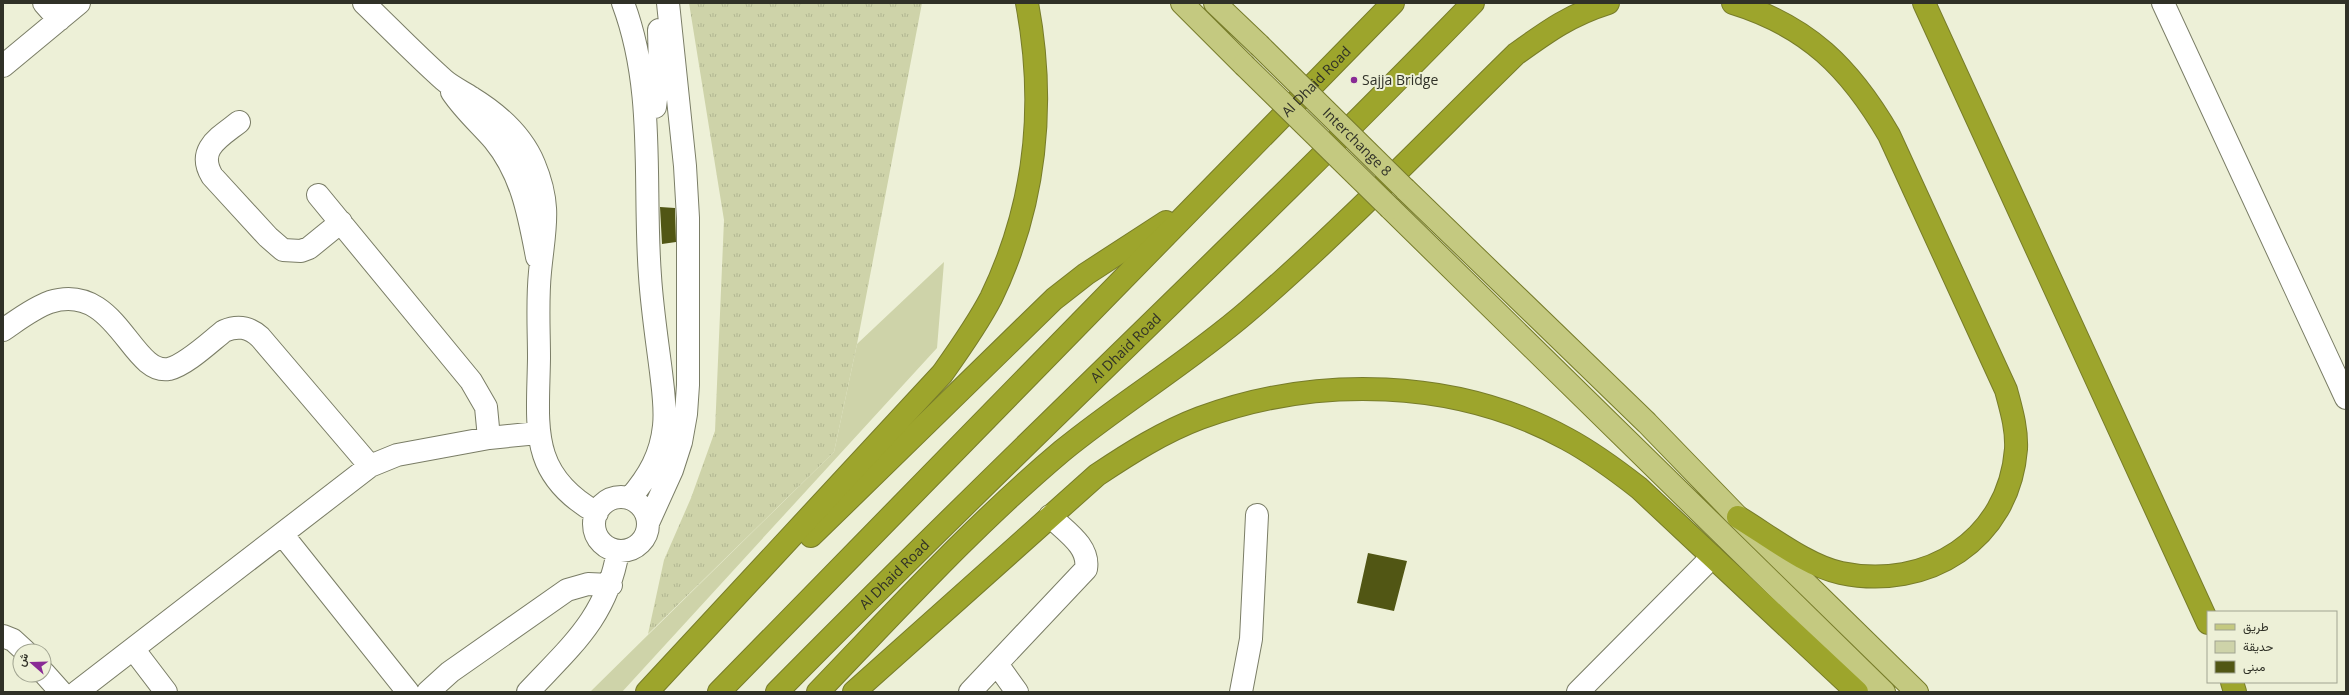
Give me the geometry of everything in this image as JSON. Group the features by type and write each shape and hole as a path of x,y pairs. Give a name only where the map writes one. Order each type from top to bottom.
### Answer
{"highway":[{"path":"647,692 942,374 968,338 990,298 1008,257 1022,214 1032,170 1037,125 1037,80 1033,36 1027,3"},
{"name":"Al Dhaid Road","path":"719,692 1393,3"},
{"name":"Al Dhaid Road","path":"777,692 897,570 1385,93 1473,3"},
{"path":"818,692 949,556 1024,484 1105,418 1183,364 1248,311 1322,245 1566,3"},
{"path":"1516,54 1552,28 1582,11 1608,3"},
{"path":"1733,3 1758,11 1791,27 1821,48 1848,74 1870,103 1889,135 2006,390 2014,418 2016,448 2011,478 2000,505 1984,530 1964,548 1942,562 1918,571 1892,577 1866,577 1840,573 1799,554 1738,517"},
{"path":"1924,3 2207,621"},
{"path":"659,692 702,652 813,534 1054,299 1086,274 1196,204"},
{"path":"854,692 1097,475 1129,453 1164,434 1199,419 1236,406 1274,397 1317,391 1360,389 1403,391 1486,406 1526,420 1566,438 1603,460 1639,488 1857,692"}],"main road":[{"name":"Interchange 8","path":"1182,3 1884,692"},
{"name":"Interchange 8","path":"1215,3 1647,423 1738,517 1917,692"}],"street":[{"path":"44,3 59,20"},
{"path":"3,66 79,3"},
{"path":"364,3 445,81 459,102 494,140 508,161 519,183 527,207 540,273 538,433 548,466 557,481 568,494 597,513"},
{"path":"623,3 637,46 647,113 647,222 650,269 665,406 665,425 656,461 647,478 630,498"},
{"path":"647,147 655,109 660,69 659,29 654,3"},
{"path":"648,523 646,512 639,504 630,498 620,497 611,499 602,505 597,513 595,522 600,540 607,547 618,551 627,551 643,540 648,523 672,470 681,442 686,414 688,385 686,173 668,3"},
{"path":"2163,3 2346,398"},
{"path":"239,122 214,142 208,150 206,159 207,168 268,237 284,250 301,251 316,243 341,222"},
{"path":"318,195 480,393 486,407 489,438"},
{"path":"3,330 37,307 51,302 66,300 81,301 95,306 107,315 151,365 167,369 182,363 224,331 231,328 247,328 260,337 370,466"},
{"path":"77,692 134,650 370,466 397,455 489,438 538,433"},
{"path":"970,692 1086,569 1086,553 1082,547 1050,516"},
{"path":"1241,692 1250,639 1257,516"},
{"path":"282,534 408,692"},
{"path":"528,692 585,630 598,611 610,585 618,551"},
{"path":"1578,692 1712,557"},
{"path":"428,692 450,672 567,590 588,584 610,585"},
{"path":"3,636 16,643"},
{"path":"134,650 166,692"},
{"path":"997,664 1017,692"},
{"path":"52,682 61,692"}],"green space":[{"path":"689,3 922,3 857,344 834,452 648,634 664,560 691,498 715,431 724,220"},
{"path":"944,262 937,348 622,692 590,692 834,452 857,344"}],"building":[{"path":"660,207 675,208 676,242 662,244"},
{"path":"1368,553 1407,561 1394,611 1357,603"}],"place":[{"name":"Sajja Bridge","path":"1354,80"}]}
